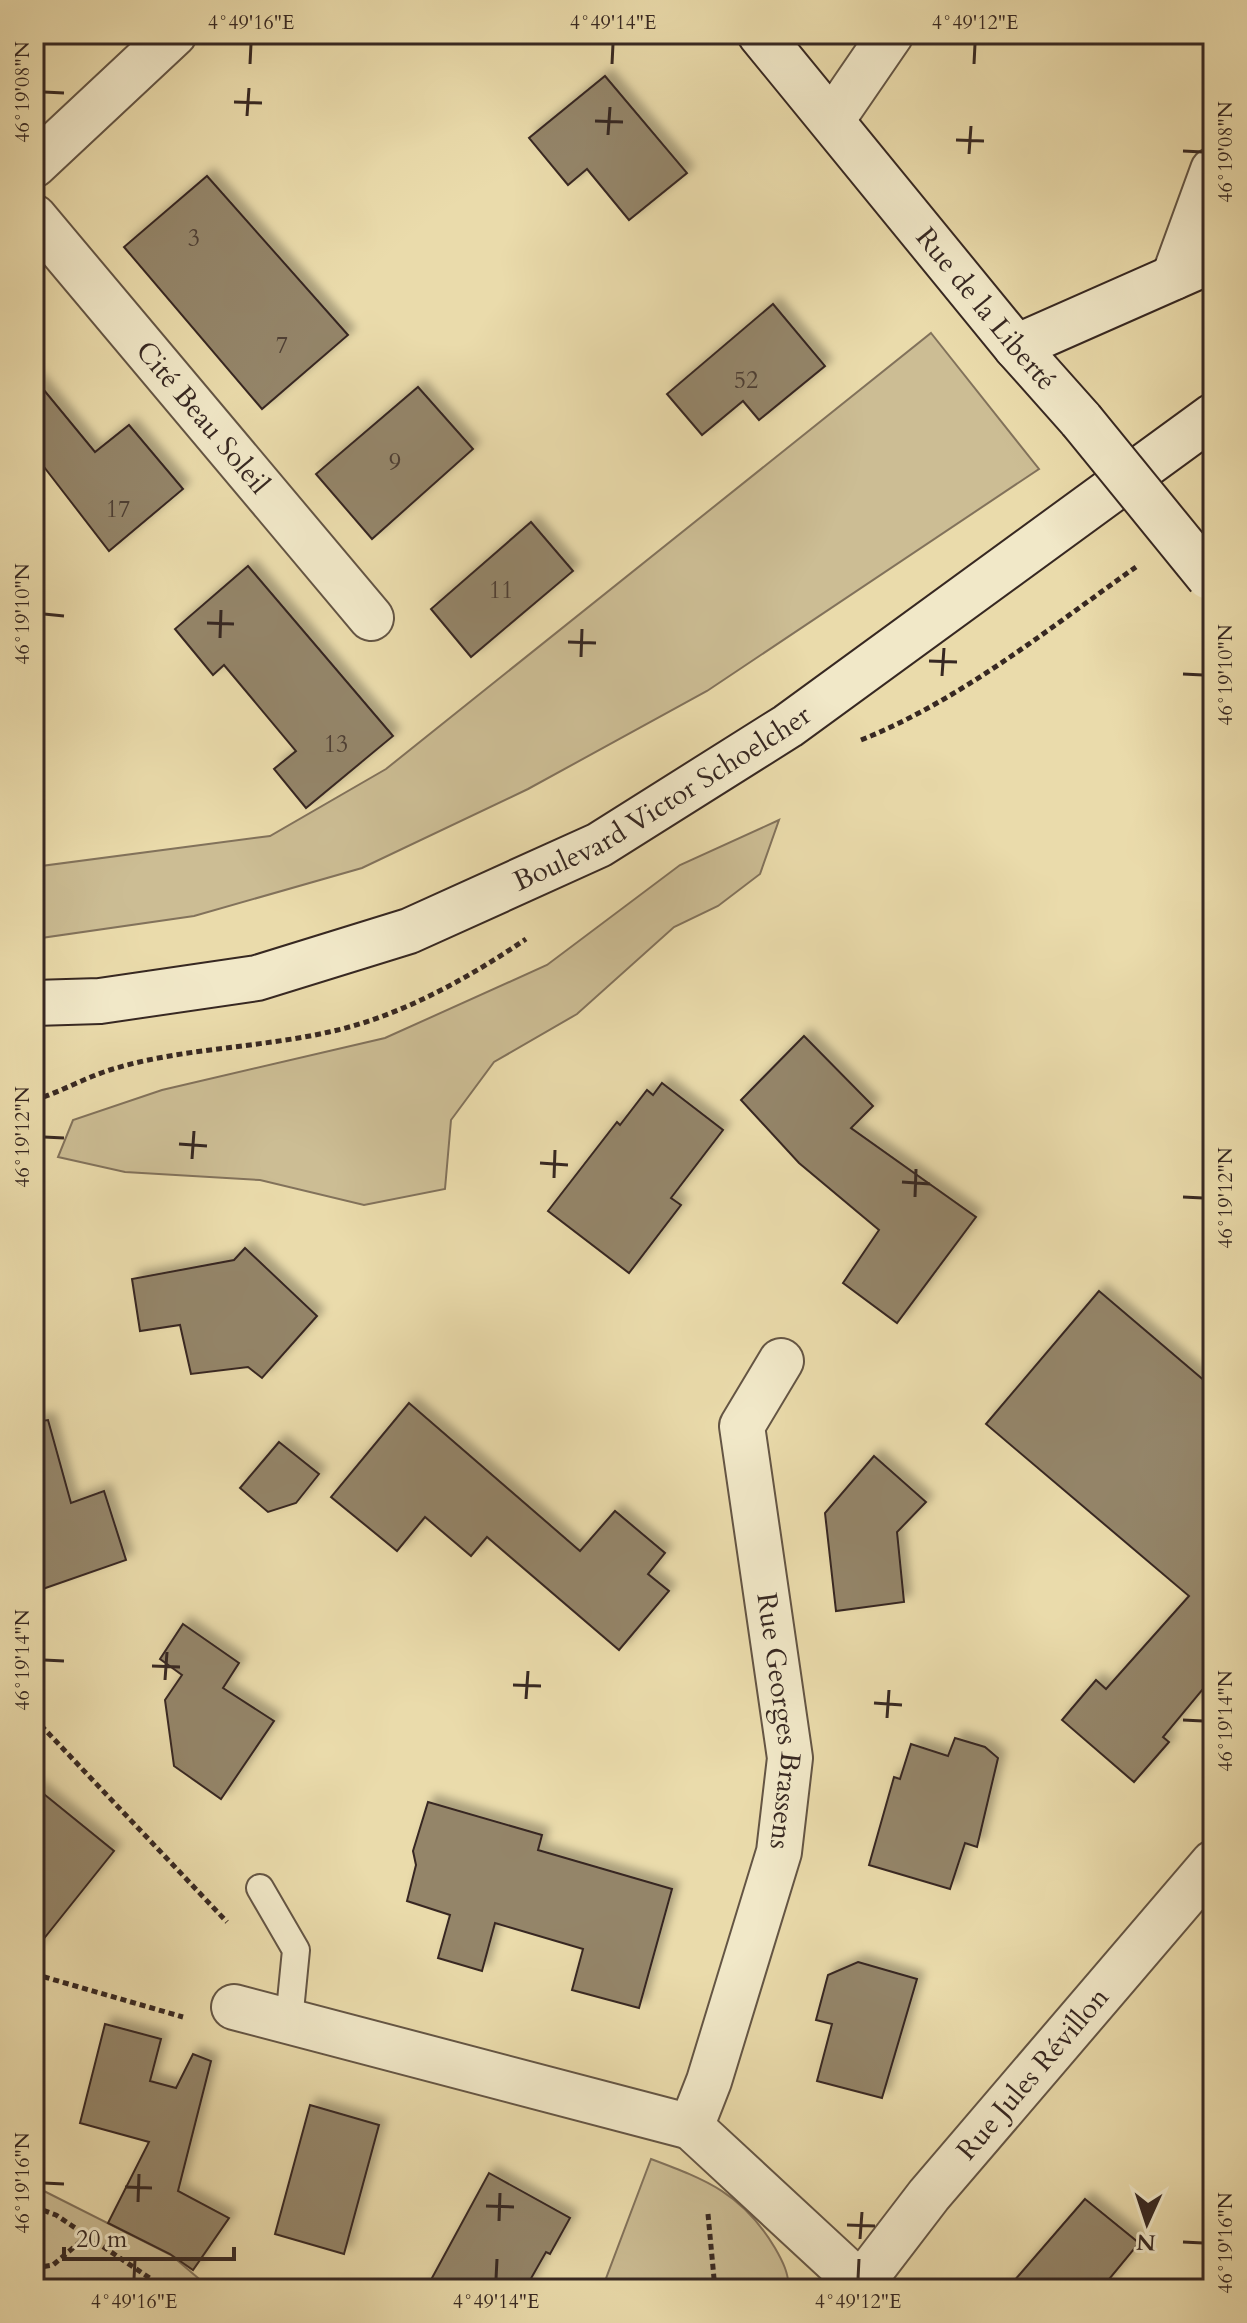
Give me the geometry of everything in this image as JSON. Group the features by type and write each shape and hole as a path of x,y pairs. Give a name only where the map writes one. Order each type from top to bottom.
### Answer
{"street":[{"path":"34,165 174,34"},
{"name":"Rue de la Liberté","path":"760,34 1211,580"},
{"path":"832,120 891,34"},
{"path":"1174,277 1213,170"},
{"name":"Cité Beau Soleil","path":"34,217 371,618"},
{"path":"1016,347 1213,260"},
{"name":"Boulevard Victor Schoelcher","path":"34,1003 100,1001 257,978 409,931 599,845 788,726 1213,416"},
{"name":"Rue Georges Brassens","path":"691,2127 709,2081 779,1852 790,1758 742,1426 781,1361"},
{"name":"Rue Jules Révillon","path":"861,2287 929,2195 1213,1863"},
{"path":"234,2007 691,2127 861,2287"}],"lane":[{"path":"260,1888 296,1950 289,2021"}],"path":[{"path":"34,1718 222,1918 294,1975"},
{"path":"34,1974 207,2024 234,2007"},
{"path":"34,2207 56,2215 166,2289"},
{"path":"34,2268 53,2265 87,2236"}],"shaded area":[{"path":"931,333 1039,469 707,691 528,789 362,868 194,916 34,939 34,867 270,836 386,769"},
{"path":"779,820 760,874 718,906 674,927 577,1014 494,1062 451,1120 445,1189 364,1205 260,1180 125,1172 58,1157 73,1120 162,1090 385,1038 547,965 680,865"},
{"path":"651,2159 706,2182 750,2214 780,2258 787,2273 788,2289 602,2289"},
{"path":"34,2186 171,2255 211,2289 34,2289"}],"building":[{"path":"605,76 687,173 629,220 587,169 568,185 529,138"},
{"path":"207,176 348,335 262,409 124,247"},
{"path":"773,304 825,366 759,420 743,401 702,435 667,394"},
{"path":"34,378 95,452 129,425 183,489 109,551 34,454"},
{"path":"418,387 473,449 372,539 316,474"},
{"path":"531,522 573,571 471,657 431,609"},
{"path":"248,566 393,736 306,808 274,769 296,751 224,665 213,675 175,629"},
{"path":"804,1036 873,1106 851,1128 976,1217 897,1323 843,1283 879,1230 799,1163 741,1100"},
{"path":"662,1083 723,1130 671,1198 681,1205 629,1273 548,1211 617,1122 620,1125 647,1090 653,1095"},
{"path":"245,1248 317,1316 262,1378 248,1367 191,1374 180,1325 140,1331 132,1279 234,1260"},
{"path":"1099,1291 1213,1388 1213,1677 1163,1737 1169,1742 1134,1782 1062,1720 1096,1680 1106,1689 1189,1596 986,1424"},
{"path":"409,1403 580,1551 615,1511 665,1553 648,1574 669,1591 619,1650 487,1537 471,1556 425,1517 397,1551 331,1497"},
{"path":"48,1420 71,1503 104,1491 126,1560 34,1592 34,1422"},
{"path":"279,1442 319,1474 296,1503 268,1512 240,1488"},
{"path":"874,1456 926,1502 897,1532 904,1602 836,1611 825,1513"},
{"path":"183,1624 239,1663 223,1688 274,1721 221,1799 174,1766 165,1700 182,1675 160,1659"},
{"path":"955,1738 985,1747 998,1758 977,1847 965,1843 950,1889 869,1865 894,1777 900,1779 911,1744 948,1756"},
{"path":"34,1786 114,1851 34,1951"},
{"path":"428,1802 542,1835 538,1850 672,1889 639,2008 572,1990 583,1949 495,1923 482,1971 438,1958 450,1915 407,1901 416,1865 413,1851"},
{"path":"858,1962 917,1979 882,2098 817,2081 832,2024 816,2020 828,1975"},
{"path":"105,2024 161,2039 150,2081 176,2088 193,2054 211,2061 178,2191 229,2218 193,2270 170,2254 108,2223 149,2142 80,2123"},
{"path":"310,2105 379,2125 344,2254 275,2234"},
{"path":"489,2173 570,2218 525,2289 426,2289"},
{"path":"1085,2199 1139,2243 1101,2289 1007,2289"}],"waterway":[{"path":"107,2289 118,2289"}]}
